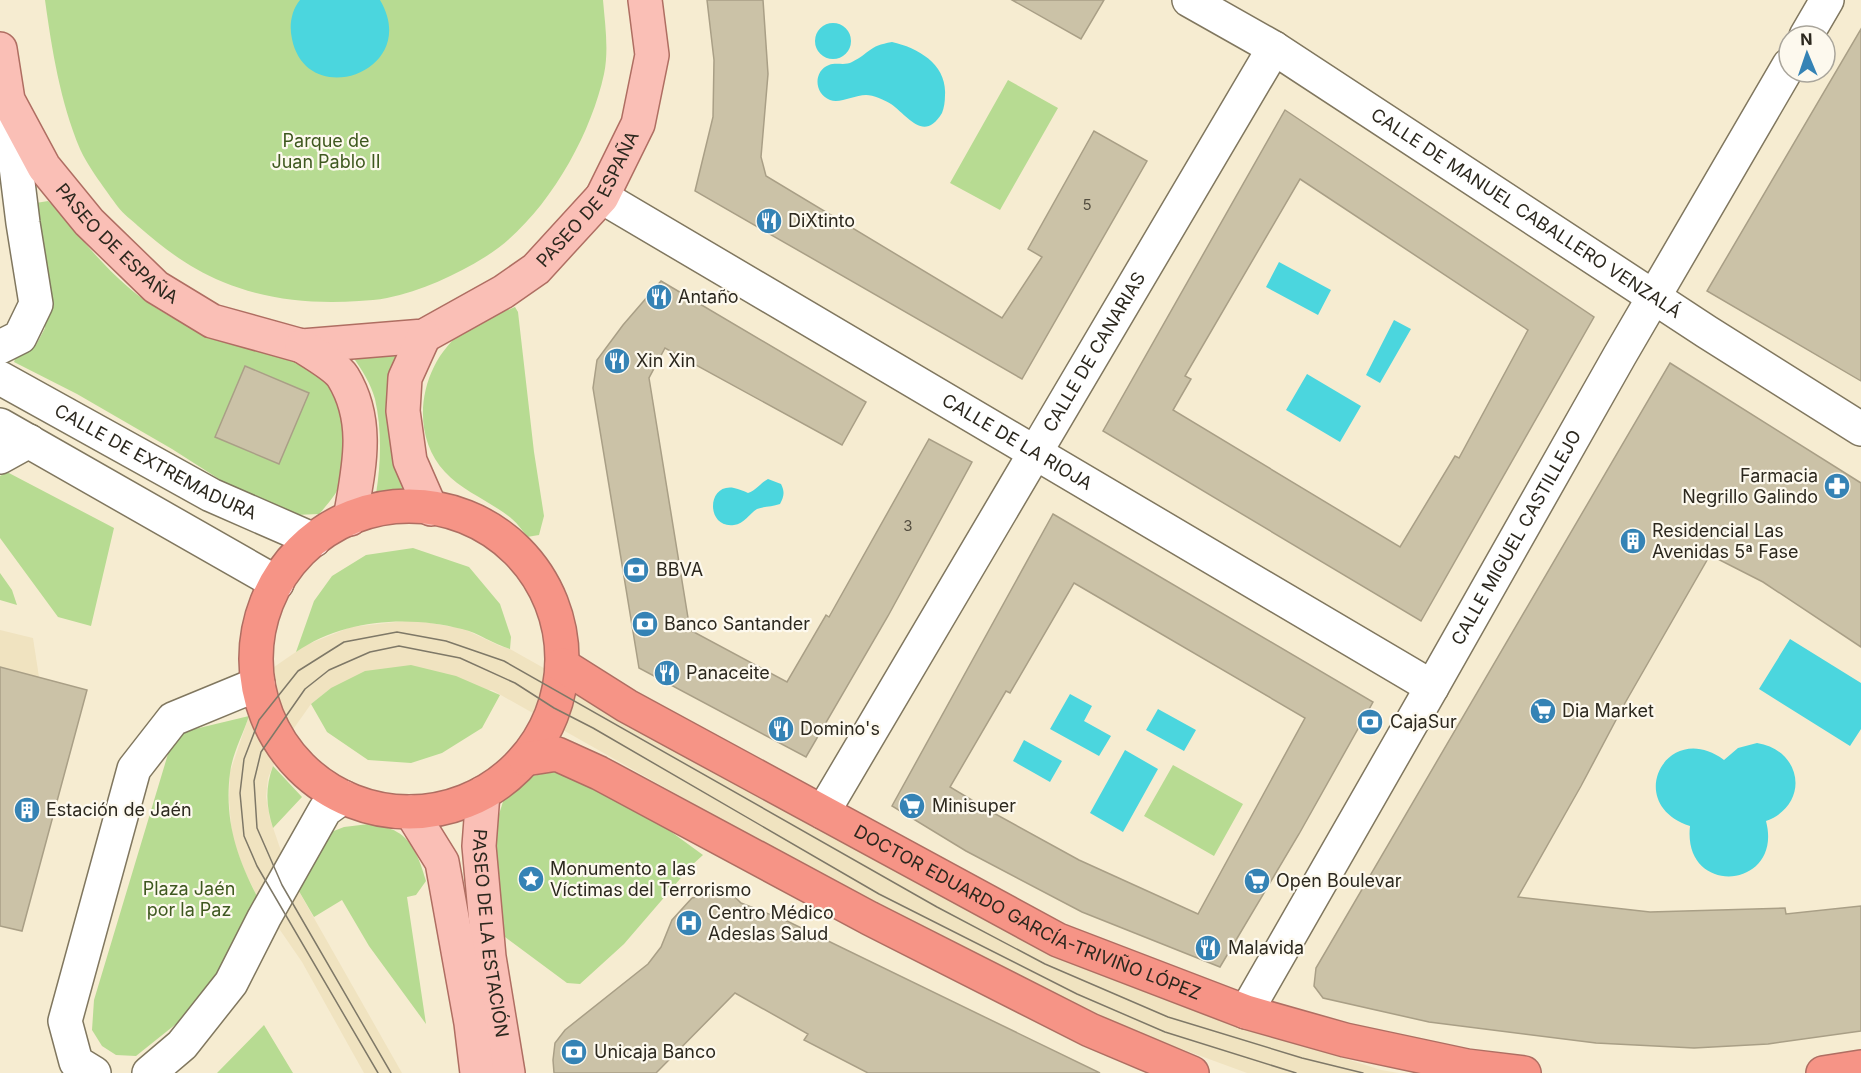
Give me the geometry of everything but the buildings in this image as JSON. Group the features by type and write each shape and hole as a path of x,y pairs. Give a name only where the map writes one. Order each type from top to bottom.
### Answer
{"highway":[{"path":"389,508 431,509 455,514 484,526 517,551 532,569 545,590 557,618 562,665 559,692 549,722 525,759 499,783 483,793 448,807 411,812 376,808 344,797 320,784 299,766 282,745 269,721 258,684 256,658 259,632 266,607 277,583 293,560 314,540 350,519 389,508"},
{"name":"DOCTOR EDUARDO GARCÍA-TRIVIÑO LÓPEZ","path":"562,665 627,706 1058,940 1246,1012 1346,1040 1445,1062 1524,1073"},
{"path":"525,759 557,754 599,773 869,918 1090,1030 1192,1073"},
{"path":"1823,1073 1861,1067"}],"main road":[{"name":"PASEO DE ESPAÑA","path":"0,49 8,100 44,167 89,222 156,287 212,321 302,346 424,336 503,292 536,268 602,197 638,124 652,55 645,0"},
{"path":"424,336 405,378 403,411 410,461 431,509"},
{"name":"PASEO DE ESPAÑA","path":"302,346 342,376 358,412 362,448 350,519"},
{"name":"PASEO DE LA ESTACIÓN","path":"483,793 479,846 489,957 508,1073"},
{"name":"PASEO DE LA ESTACIÓN","path":"411,812 442,862 471,1023 477,1073"}],"street":[{"name":"CALLE DE MANUEL CABALLERO VENZALÁ","path":"1189,0 1274,48 1654,297 1861,429"},
{"path":"1813,24 1827,0"},
{"name":"CALLE DE CANARIAS","path":"823,812 1274,48"},
{"name":"CALLE MIGUEL CASTILLEJO","path":"1246,1012 1778,84"},
{"name":"PASEO DE ESPAÑA","path":"0,347 20,337 36,304 23,223 8,100"},
{"name":"CALLE DE LA RIOJA","path":"602,197 1432,687"},
{"name":"CALLE DE EXTREMADURA","path":"0,378 211,495 314,540"},
{"path":"0,425 277,583"},
{"path":"0,457 29,441"},
{"path":"94,1073 76,1062 65,1021 134,769 173,719 258,684"},
{"path":"149,1073 182,1045 231,983 264,918 325,810 344,797"}],"shaded area":[{"path":"414,620 464,629 510,649 590,694 1315,1049 1381,1070 1399,1073 1247,1073 1119,1026 873,905 492,690 331,688 311,704 282,745 268,778 266,797 270,819 289,874 402,1073 364,1073 302,962 258,898 245,872 232,837 229,799 230,772 249,716 274,667 306,645 351,627"},
{"path":"0,630 33,638 39,677 0,667"}],"green space":[{"name":"Parque de Juan Pablo II","path":"45,0 603,0 606,37 604,74 588,125 561,176 526,222 485,257 438,282 380,299 341,302 273,297 240,288 199,271 168,251 120,210 87,163 73,131 58,75"},
{"path":"1008,80 1058,108 1000,210 950,183"},
{"path":"48,201 106,266 149,304 191,327 289,358 321,378 336,397 342,428 344,463 339,488 319,514 295,515 233,488 172,449 77,394 14,362 17,354 36,345 45,328 45,302 36,203"},
{"path":"515,307 518,312 534,452 544,516 539,535 527,537 512,519 460,485 445,472 433,455 426,437 423,417 424,397 429,378 450,343 471,326"},
{"path":"401,354 410,491 376,494 380,446 375,399 363,372 353,357"},
{"path":"7,472 114,528 91,626 58,617 0,538 0,476"},
{"path":"413,548 469,567 500,604 511,637 510,649 462,629 399,621 355,627 334,633 296,652 314,601 332,576 366,555"},
{"path":"0,573 12,590 17,605 0,600"},
{"path":"411,665 456,676 500,695 482,728 442,753 411,763 368,760 327,732 311,704 331,688 365,671"},
{"name":"Plaza Jaén por la Paz","path":"249,716 231,766 229,807 238,853 258,898 201,1004 136,1056 116,1055 102,1046 92,1030 94,1000 174,734"},
{"path":"1173,765 1243,804 1214,856 1144,816"},
{"path":"273,766 302,797 273,828 267,797"},
{"path":"568,771 644,812 703,855 624,944 580,984 567,983 505,937 494,873 494,840 507,791 527,778"},
{"path":"369,824 394,830 408,841 419,860 426,881 416,895 407,897 426,1024 369,946 342,900 314,917 289,874 326,834 344,827"},
{"path":"264,1025 293,1073 217,1073"}],"water":[{"path":"300,0 380,0 389,25 386,46 375,63 357,74 338,77 318,74 302,61 292,39 291,29 295,9"},
{"path":"833,23 846,28 851,41 846,54 833,59 820,54 815,41 820,28"},
{"path":"892,42 921,53 941,75 945,98 943,109 935,122 929,126 916,124 882,99 861,95 834,101 825,97 818,88 818,77 824,68 832,64 849,63 874,48"},
{"path":"1279,262 1331,290 1318,315 1266,287"},
{"path":"1394,320 1411,329 1380,383 1366,375"},
{"path":"1307,374 1361,406 1340,442 1286,410"},
{"path":"768,479 781,484 783,494 780,504 757,509 738,524 725,524 718,520 713,506 718,492 725,488 734,488 748,493"},
{"path":"1790,639 1861,683 1861,729 1850,746 1759,689"},
{"path":"1070,694 1092,706 1084,721 1111,736 1099,756 1050,729"},
{"path":"1158,709 1196,730 1184,751 1146,730"},
{"path":"1024,740 1062,761 1050,782 1013,761"},
{"path":"1757,743 1772,748 1784,756 1792,767 1795,791 1790,803 1780,813 1766,821 1768,844 1761,861 1748,872 1732,876 1715,874 1701,865 1692,849 1690,826 1670,815 1659,800 1656,784 1660,769 1670,757 1685,750 1703,750 1724,760 1738,748"},
{"path":"1125,750 1158,769 1123,832 1090,813"}],"tram line":[{"path":"378,1073 257,866 244,836 240,793 244,759 259,720 298,671 344,642 397,632 446,641 504,661 937,907 1045,964 1168,1017 1302,1058 1363,1073"},
{"path":"391,1073 282,885 257,828 254,781 261,752 305,689 329,670 370,652 399,646 460,658 515,683 554,708 593,728 879,894 1077,994 1165,1032 1296,1073"}],"place":[{"name":"DiXtinto","path":"769,221"},
{"name":"Antaño","path":"659,297"},
{"name":"Xin Xin","path":"617,361"},
{"name":"Farmacia Negrillo Galindo","path":"1837,486"},
{"name":"Residencial Las Avenidas 5ª Fase","path":"1633,541"},
{"name":"BBVA","path":"636,570"},
{"name":"Banco Santander","path":"645,624"},
{"name":"Panaceite","path":"667,673"},
{"name":"Dia Market","path":"1543,711"},
{"name":"CajaSur","path":"1370,722"},
{"name":"Domino's","path":"781,729"},
{"name":"Minisuper","path":"912,806"},
{"name":"Estación de Jaén","path":"27,810"},
{"name":"Monumento a las Víctimas del Terrorismo","path":"531,879"},
{"name":"Open Boulevar","path":"1257,881"},
{"name":"Centro Médico Adeslas Salud","path":"689,923"},
{"name":"Malavida","path":"1208,948"},
{"name":"Unicaja Banco","path":"574,1052"}]}
